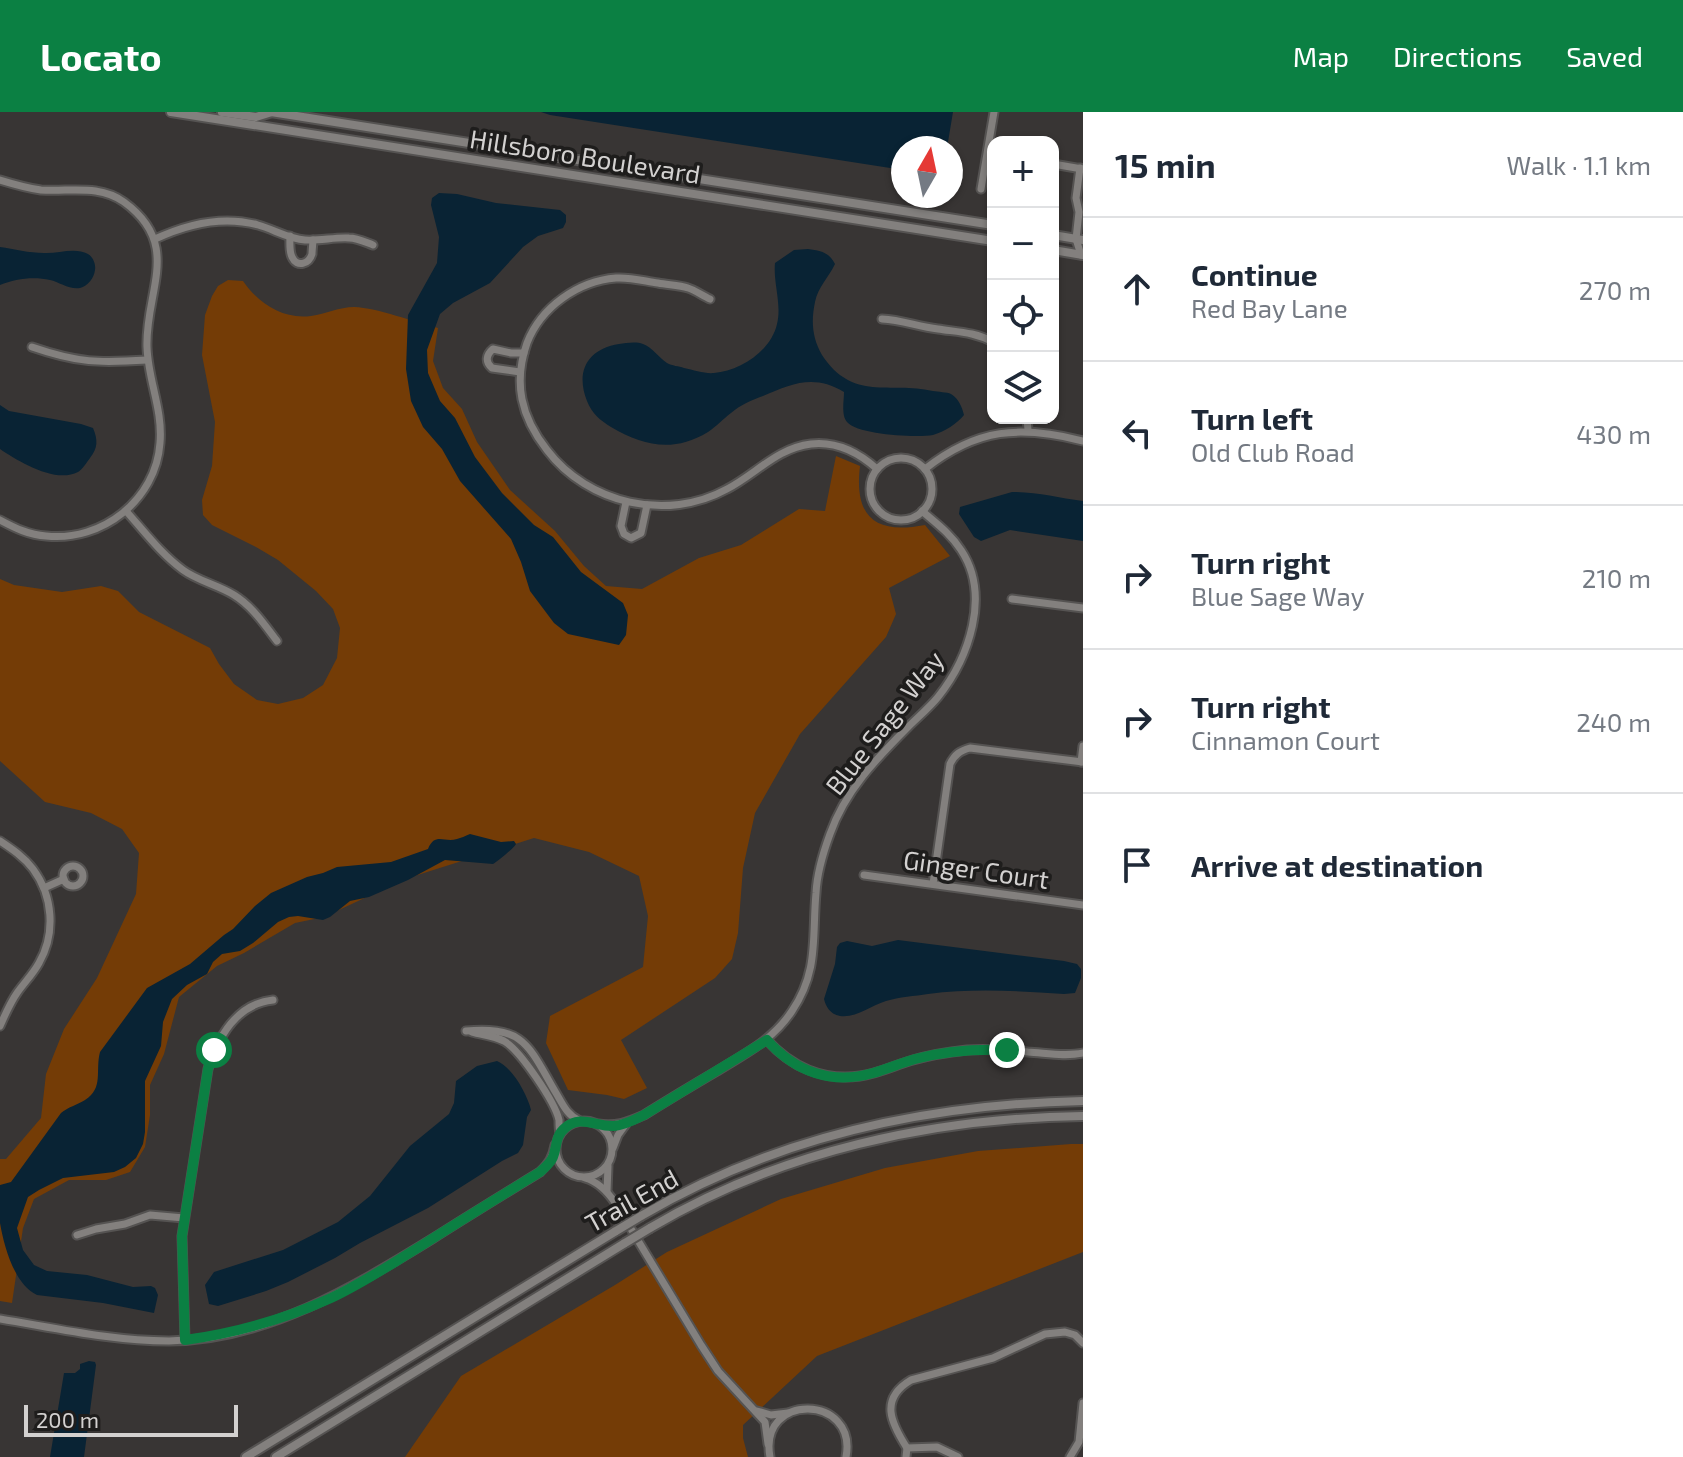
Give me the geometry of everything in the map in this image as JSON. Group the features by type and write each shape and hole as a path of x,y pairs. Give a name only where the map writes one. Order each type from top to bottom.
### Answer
{"street":[{"name":"Hillsboro Boulevard","path":"171,112 203,114 987,240"},
{"name":"Hillsboro Boulevard","path":"222,112 256,117 271,112 987,224"},
{"path":"992,136 994,112"},
{"path":"981,189 987,165"},
{"path":"1059,165 1081,168 1076,198 1082,254 1059,251"},
{"path":"0,180 41,190 87,189 112,196 135,212 155,239 157,277 147,323 147,360 160,416 160,445 154,468 144,490 114,521 89,532 46,536 18,530 0,520"},
{"path":"155,239 189,225 220,221 254,224 296,239 351,237 373,245"},
{"path":"290,236 292,258 296,263 303,264 311,258 313,240"},
{"path":"1059,236 1079,239"},
{"path":"710,299 689,288 615,278 577,288 549,310 529,338 520,372 524,409 530,426 562,468 608,496 647,505 681,504 710,497 739,482 779,453 808,444 822,443 852,450 877,469"},
{"path":"882,319 972,333 987,339"},
{"path":"32,347 90,362 147,360"},
{"path":"520,372 492,368 487,357 493,349 524,353"},
{"path":"1028,424 1028,430"},
{"path":"925,469 970,441 1009,432 1045,432 1083,441"},
{"path":"898,459 913,461 925,469 931,492 922,511 901,520 892,519 879,511 870,490 877,469 898,459"},
{"path":"626,502 621,526 624,534 631,538 641,533 647,505"},
{"path":"126,511 170,560 186,572 232,593 244,602 277,641"},
{"name":"Blue Sage Way","path":"598,1124 616,1126 628,1123 767,1040 793,1010 802,994 814,955 815,894 830,833 850,794 875,760 946,686 970,635 975,599 969,565 952,538 922,511"},
{"path":"1012,599 1083,608"},
{"path":"933,884 950,764 954,757 970,748 1082,762 1083,746"},
{"path":"0,841 34,870 44,888 50,914 50,929 40,961 15,996 0,1026"},
{"name":"Ginger Court","path":"864,875 1083,905"},
{"path":"44,888 64,879"},
{"path":"185,1340 184,1218 208,1069 223,1033 242,1012 261,1002 273,1000"},
{"path":"560,1134 555,1110 516,1050 497,1038 466,1031 489,1029 517,1037 530,1050 568,1114 580,1121 598,1124 610,1139 612,1152"},
{"path":"767,1040 794,1064 825,1075 842,1077 859,1076 913,1059 965,1050 1061,1055 1083,1053"},
{"name":"Trail End","path":"246,1457 641,1216 760,1159 816,1140 903,1118 986,1106 1083,1101"},
{"name":"Trail End","path":"276,1457 650,1228 716,1193 766,1172 874,1141 988,1121 1083,1116"},
{"path":"0,1319 94,1335 185,1340 250,1327 289,1315 367,1279 540,1172 549,1164 560,1134 568,1125 580,1121"},
{"path":"607,1191 612,1152 618,1135 628,1123"},
{"path":"555,1145 559,1163 567,1173"},
{"path":"585,1178 598,1174 608,1165"},
{"path":"540,1172 556,1170 585,1178 607,1191 718,1371 765,1422 770,1457"},
{"path":"77,1235 150,1215 184,1218"},
{"path":"958,1457 937,1447 906,1452 890,1413 894,1395 901,1386 993,1358 1045,1334 1065,1332 1075,1335 1083,1343"},
{"path":"1070,1457 1079,1442 1083,1403"},
{"path":"755,1410 771,1415 806,1408 829,1415 842,1429 848,1455"},
{"path":"768,1444 777,1422 788,1413"}],"shaded area":[{"path":"228,280 243,281 264,303 291,315 311,316 354,307 438,328 433,361 443,388 462,409 477,442 510,490 555,531 584,566 606,586 642,589 699,558 741,545 799,509 825,511 836,456 860,466 860,498 871,518 892,527 925,525 950,556 889,588 896,614 886,637 800,734 755,813 743,868 738,933 732,959 715,978 621,1040 647,1088 624,1099 568,1090 546,1043 550,1016 643,967 648,916 639,876 589,852 534,838 405,879 324,917 295,923 217,966 179,997 164,1054 150,1085 150,1115 145,1147 130,1172 106,1180 69,1180 34,1199 23,1228 12,1303 0,1301 0,1159 6,1159 41,1118 46,1074 64,1029 97,978 136,894 139,853 122,829 91,813 45,802 0,761 0,579 14,585 62,592 101,586 118,591 139,612 210,648 234,684 257,700 278,704 303,698 323,685 337,658 340,628 333,609 278,560 212,525 203,515 202,500 212,466 215,422 202,355 205,315 218,286"},
{"path":"1083,1144 1083,1252 817,1356 743,1425 748,1457 405,1457 461,1376 667,1252 781,1199 885,1168 978,1151"}],"water":[{"path":"541,112 953,112 949,136 891,136 891,168"},
{"path":"439,193 560,210 566,215 563,228 538,236 523,247 490,283 453,303 440,314 427,350 428,373 440,401 455,418 475,457 502,493 534,525 553,537 581,572 623,603 628,615 626,635 619,645 568,634 554,623 530,591 511,539 460,481 442,449 423,427 411,401 406,369 408,315 437,263 439,237 431,205 432,198"},
{"path":"0,247 38,253 83,252 93,259 94,273 88,284 80,288 37,278 0,285"},
{"path":"794,250 824,253 835,264 816,297 813,323 819,349 834,370 846,379 873,387 951,394 960,403 964,415 958,421 942,432 925,436 863,430 845,419 844,392 813,382 784,387 750,401 708,432 671,445 635,439 611,427 594,413 584,390 584,371 592,356 608,347 640,343 669,364 707,373 734,368 753,358 768,343 777,324 779,309 775,263"},
{"path":"0,405 9,411 93,428 95,451 81,470 69,475 48,473 27,465 0,449"},
{"path":"1012,492 1083,501 1083,541 1010,530 981,541 974,537 959,514 960,507"},
{"path":"470,834 501,842 514,841 516,844 493,864 445,860 369,897 350,901 323,920 289,917 240,951 222,954 207,974 187,985 172,999 163,1022 161,1046 145,1081 145,1132 136,1158 114,1172 63,1178 28,1197 17,1228 23,1250 34,1265 47,1271 87,1275 133,1287 151,1286 158,1295 154,1313 37,1295 29,1290 11,1264 4,1242 0,1223 0,1185 11,1182 61,1113 85,1100 95,1090 100,1052 147,988 190,964 271,893 337,867 391,862 428,849 437,839 452,840"},
{"path":"898,940 1064,961 1077,964 1081,969 1081,978 1075,993 945,992 891,1000 852,1015 840,1016 831,1012 824,999 840,943 847,941 872,946"},
{"path":"497,1061 518,1082 531,1110 523,1145 518,1153 428,1208 288,1282 218,1306 209,1304 205,1285 214,1272 283,1250 338,1222 370,1196 410,1146 449,1114 454,1103 456,1081 477,1066"},
{"path":"89,1361 96,1365 84,1457 50,1457 64,1373 75,1373 80,1369 80,1364"}],"route":[{"path":"214,1050 208,1069 182,1236 185,1340 275,1320 367,1279 540,1172 549,1164 557,1139 568,1125 580,1121 608,1126 628,1123 767,1040 794,1064 809,1071 842,1077 874,1073 913,1059 965,1050 1007,1050"}]}
